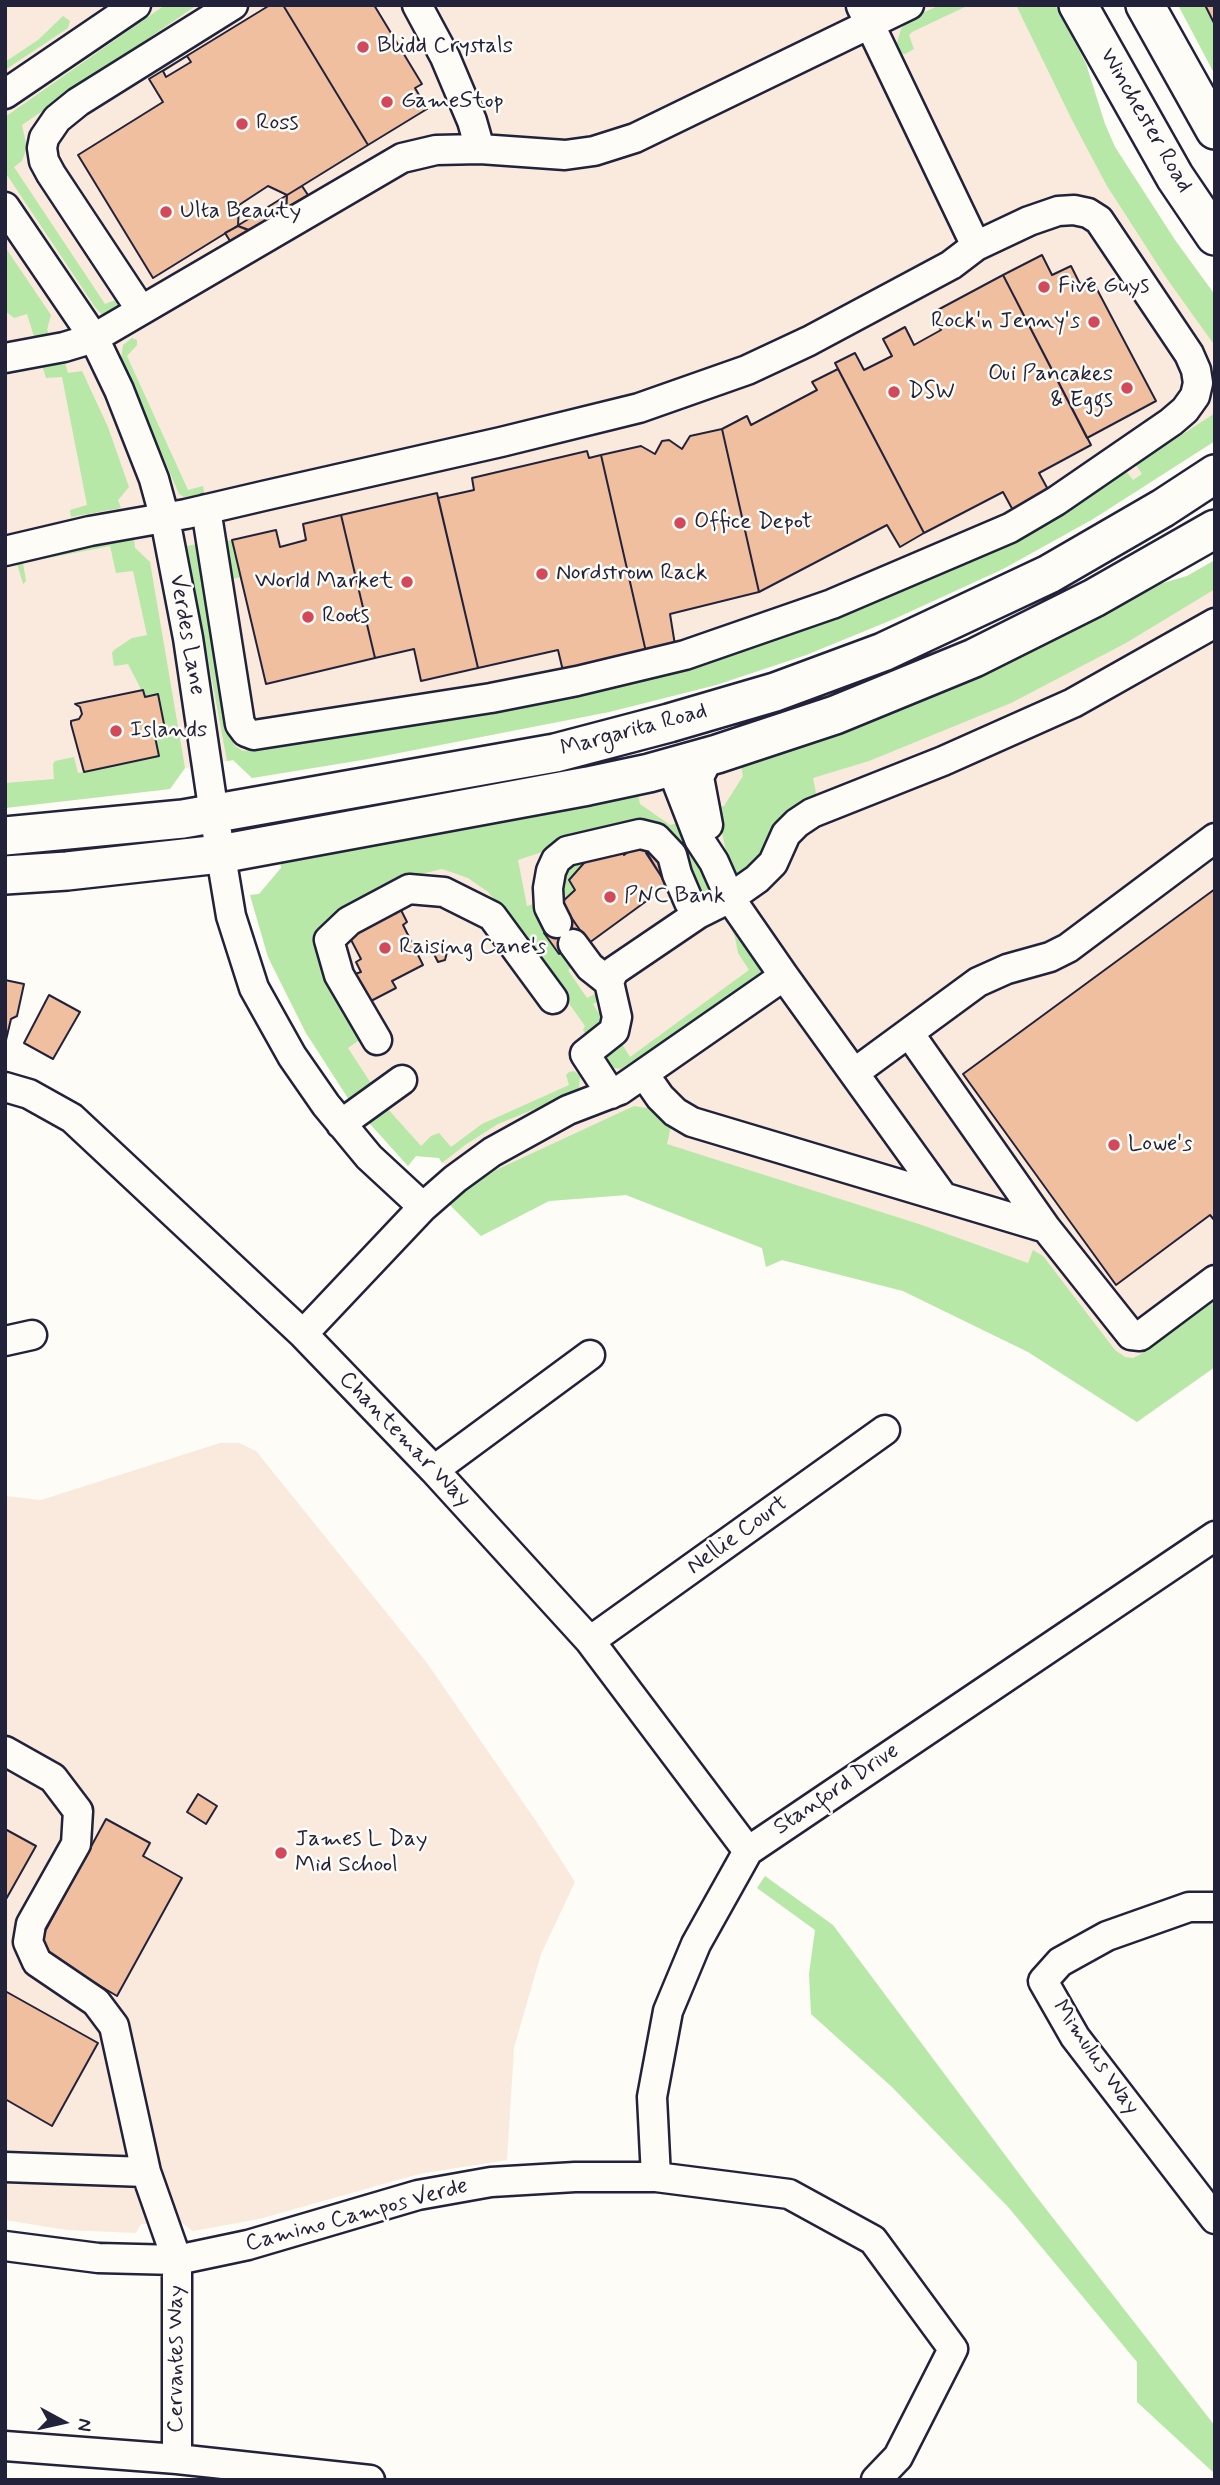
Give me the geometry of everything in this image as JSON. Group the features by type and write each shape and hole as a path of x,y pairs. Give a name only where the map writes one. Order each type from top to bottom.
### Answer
{"main road":[{"name":"Winchester Road","path":"1077,5 1175,177 1215,236"},
{"path":"1145,5 1215,130"},
{"name":"Margarita Road","path":"5,836 214,814 555,753 775,692 883,652 1049,574 1163,508 1215,474"},
{"name":"Margarita Road","path":"5,875 220,854 576,789 716,754 835,715 974,657 1094,598 1215,529"},
{"path":"671,766 669,755 678,739 811,697 883,652"}],"street":[{"path":"5,94 136,5"},
{"path":"141,310 51,174 44,161 44,138 57,119 78,103 233,5"},
{"path":"5,358 69,346 94,338 402,158 444,150 480,149 565,155 594,151 625,141 865,14 909,5"},
{"path":"422,7 465,105 480,149"},
{"path":"865,14 976,246"},
{"path":"444,150 465,105"},
{"name":"Verdes Lane","path":"5,207 94,338 141,443 165,519 188,638 231,916 254,988 292,1056 341,1124 369,1157 423,1208"},
{"path":"5,551 74,534 165,519 206,509 618,413 680,395 747,370 809,341 951,265 976,246 1058,211 1088,213 1099,220 1189,354 1198,383 1195,396 1185,410 1171,422 1056,501 1010,528 832,604 685,655 577,681 254,735 246,732 240,724 206,509"},
{"path":"611,1094 585,1054 614,1031 617,1017 609,982 614,971 698,914 730,898 757,879 773,863 786,834 797,822 812,813 943,761 1073,703 1215,623"},
{"path":"714,862 699,776 716,754"},
{"path":"671,766 699,839 714,862 730,898 943,1197"},
{"path":"609,982 590,967 549,906 551,871 556,860 567,851 640,834 656,838 672,855 682,887 698,914"},
{"path":"854,1073 978,982 1068,948 1215,838"},
{"path":"377,1040 339,975 329,940 349,921 409,890 444,892 492,916 553,999"},
{"path":"303,1334 423,1208 455,1179 492,1152 568,1110 611,1094 644,1074 784,975"},
{"path":"909,1033 1046,1228 1131,1335 1140,1336 1215,1280"},
{"path":"644,1074 660,1097 692,1122 1046,1228"},
{"path":"341,1124 402,1080"},
{"name":"Chantemar Way","path":"5,1087 29,1094 72,1118 303,1334 434,1470 590,1642 748,1851"},
{"path":"5,1341 33,1335"},
{"path":"434,1470 590,1355"},
{"name":"Nellie Court","path":"590,1642 885,1430"},
{"name":"Stanford Drive","path":"656,2177 652,2096 668,2011 696,1944 748,1851 1215,1536"},
{"name":"Cervantes Way","path":"5,1751 53,1778 78,1811 76,1844 31,1924 28,1942 37,1962 96,2002 114,2026 146,2172 177,2260 177,2459"},
{"name":"Mimulus Way","path":"1213,2212 1075,2037 1042,1981 1060,1962 1107,1936 1189,1907 1215,1907"},
{"path":"5,2167 146,2172"},
{"name":"Camino Campos Verde","path":"5,2246 98,2258 177,2260 248,2245 418,2195 491,2182 575,2177 656,2177 789,2194 873,2240 953,2349 898,2457 876,2480"},
{"path":"5,2445 177,2459 370,2480"}],"shaded area":[{"path":"5,5 1055,5 1086,64 1115,147 1175,240 1215,295 1215,441 1093,519 1003,569 894,619 806,655 716,685 609,712 368,759 252,778 233,760 185,768 170,789 5,808"},
{"path":"1215,560 1215,1367 1137,1422 1028,1352 903,1291 782,1260 766,1267 762,1248 626,1195 549,1201 481,1236 449,1204 461,1191 440,1158 416,1156 408,1166 306,1034 268,957 250,895 259,894 281,868 280,858 599,804 711,777 774,753 1143,589 1187,576"},
{"name":"James L Day Mid School","path":"220,1443 239,1443 256,1451 427,1663 575,1882 541,1954 514,2048 507,2160 419,2174 259,2219 193,2231 182,2223 141,2224 136,2233 67,2230 5,2220 5,1496 41,1500"}],"green space":[{"path":"165,5 197,5 22,125 25,153 22,161 14,167 105,304 118,299 124,309 111,318 103,316 95,307 5,172 5,117"},
{"path":"940,5 969,5 912,32 909,35 914,49 905,54 899,53 897,43 901,29 909,19"},
{"path":"1016,5 1055,5 1063,18 1086,64 1115,147 1175,240 1215,295 1215,346 1165,276 1107,186"},
{"path":"1178,5 1205,5 1215,25 1215,75"},
{"path":"63,16 70,21 68,28 5,70 5,62 38,40"},
{"path":"5,247 51,315 47,330 51,338 36,343 27,314 14,318 5,311"},
{"path":"132,338 137,340 137,345 127,356 188,490 203,486 204,492 199,497 189,500 179,494 121,359 123,345"},
{"path":"64,359 68,373 82,371 108,427 129,487 118,500 121,508 71,517 70,510 87,505 62,377 46,378 42,365"},
{"path":"1215,413 1215,441 1093,519 1003,569 894,619 806,655 716,685 609,712 368,759 252,778 233,760 227,761 187,546 197,544 230,736 235,746 243,751 579,692 1057,511 1126,471 1133,480 1142,474 1136,465"},
{"path":"134,538 135,548 150,562 185,768 170,789 5,808 5,783 54,779 55,761 74,757 78,773 159,756 154,732 165,729 158,695 145,697 128,664 114,666 112,653 132,638 147,635 133,571 116,573 110,546 23,563 26,581 23,584 15,557 107,539"},
{"path":"232,540 241,577 227,580 220,543"},
{"path":"1215,560 1215,589 1126,643 1011,703 869,761 813,778 815,798 798,805 784,818 763,855 741,875 734,874 730,868 716,808 724,806 743,776 741,766 1143,589 1187,576"},
{"path":"638,794 640,804 670,825 682,822 692,854 712,895 702,902 668,840 551,849 518,860 527,906 542,901 549,929 544,933 559,954 568,948 577,962 568,970 587,998 595,994 599,1001 593,1004 600,1015 607,1011 610,1015 588,1037 583,1030 585,1026 502,909 488,892 468,878 442,869 405,878 332,923 365,1036 348,1048 387,1108 421,1146 431,1136 439,1133 451,1147 482,1124 569,1085 566,1075 569,1072 574,1071 580,1076 579,1089 574,1093 498,1124 442,1163 439,1158 416,1156 408,1166 351,1103 306,1033 268,957 250,895 259,894 281,868 280,858 599,804"},
{"path":"640,839 656,846 665,855 685,904 680,906 661,876 669,871 661,855 653,849 646,853 641,844 624,855 618,845 584,863 569,880 575,890 561,903 561,879 570,860 584,851"},
{"path":"729,919 761,965 761,971 751,981 656,1047 620,1069 610,1067 607,1059 612,1048 622,1044 630,1057 749,970 738,953 735,937 727,920"},
{"path":"634,1106 659,1110 671,1126 667,1144 922,1225 1028,1263 1033,1250 1043,1256 1115,1350 1125,1357 1133,1358 1141,1354 1215,1300 1215,1367 1137,1422 1028,1352 903,1291 782,1260 766,1267 762,1248 626,1195 549,1201 481,1236 449,1204 462,1191 496,1170"},
{"path":"765,1876 833,1925 1032,2191 1215,2426 1215,2474 1137,2402 1137,2362 1009,2208 893,2088 811,2014 809,1974 815,1930 757,1888"}],"building":[{"name":"Ross","path":"270,5 283,5 368,145 153,278 78,155 163,102 149,79"},
{"path":"283,5 374,5 422,84 415,88 427,109 368,145"},
{"path":"1205,5 1215,5 1215,25"},
{"path":"187,56 191,62 166,77 163,71"},
{"path":"268,186 287,195 286,215 253,232 238,226 239,205"},
{"path":"302,186 308,195 286,208 287,195"},
{"path":"238,226 249,230 230,241 225,233"},
{"path":"1042,255 1052,275 1071,266 1080,284 1091,278 1156,401 1087,438 1003,275"},
{"path":"1003,275 1091,445 1039,473 1051,495 1015,514 1003,492 924,533 835,363 855,353 864,370 892,356 883,339 905,327 914,345 941,330 932,313"},
{"path":"838,369 924,533 900,547 887,525 759,592 722,429 747,416 751,425 817,390 812,382"},
{"name":"Office Depot","path":"722,429 759,592 670,614 675,645 646,652 601,455 641,446 655,454 662,441 669,440 682,449 690,436"},
{"name":"Nordstrom Rack","path":"587,451 589,458 601,455 646,652 563,671 558,650 478,668 438,498 474,490 472,478"},
{"name":"World Market","path":"437,493 478,668 421,681 414,649 375,658 341,515"},
{"name":"Roots","path":"341,515 375,658 266,684 232,540 276,530 280,547 306,540 303,524"},
{"name":"Islands","path":"143,690 145,697 158,694 165,729 154,732 159,756 84,772 71,724 71,721 79,719 82,714 80,707 75,704"},
{"name":"PNC Bank","path":"641,843 667,886 589,943 561,903 575,890 569,880 584,863 618,844 624,855"},
{"path":"653,848 669,871 661,876 646,853"},
{"name":"Lowe's","path":"1215,889 1215,1221 1210,1215 1116,1285 963,1074"},
{"name":"Raising Cane's","path":"401,910 407,922 403,925 423,965 392,981 396,988 369,1002 355,974 361,972 356,962 361,959 349,936"},
{"path":"569,914 584,936 559,954 544,933"},
{"path":"440,948 447,952 445,960 438,962 434,954"},
{"path":"5,980 24,984 17,1016 11,1019 6,1040"},
{"path":"49,995 80,1012 53,1059 24,1043"},
{"path":"198,1794 217,1806 206,1824 187,1812"},
{"path":"106,1819 150,1843 143,1856 182,1878 117,1996 36,1948"},
{"path":"5,1829 36,1846 5,1901"},
{"path":"5,1991 98,2043 52,2126 5,2099"}],"place":[{"name":"Blidd Crystals","path":"363,47"},
{"name":"GameStop","path":"387,102"},
{"name":"Ross","path":"242,124"},
{"name":"Ulta Beauty","path":"166,212"},
{"name":"Five Guys","path":"1044,287"},
{"name":"Rock'n Jenny's","path":"1094,322"},
{"name":"Oui Pancakes & Eggs","path":"1127,388"},
{"name":"DSW","path":"894,392"},
{"name":"Office Depot","path":"680,523"},
{"name":"Nordstrom Rack","path":"542,574"},
{"name":"World Market","path":"407,582"},
{"name":"Roots","path":"308,617"},
{"name":"Islands","path":"116,731"},
{"name":"PNC Bank","path":"610,897"},
{"name":"Raising Cane's","path":"385,948"},
{"name":"Lowe's","path":"1114,1145"},
{"name":"James L Day Mid School","path":"281,1853"}]}
